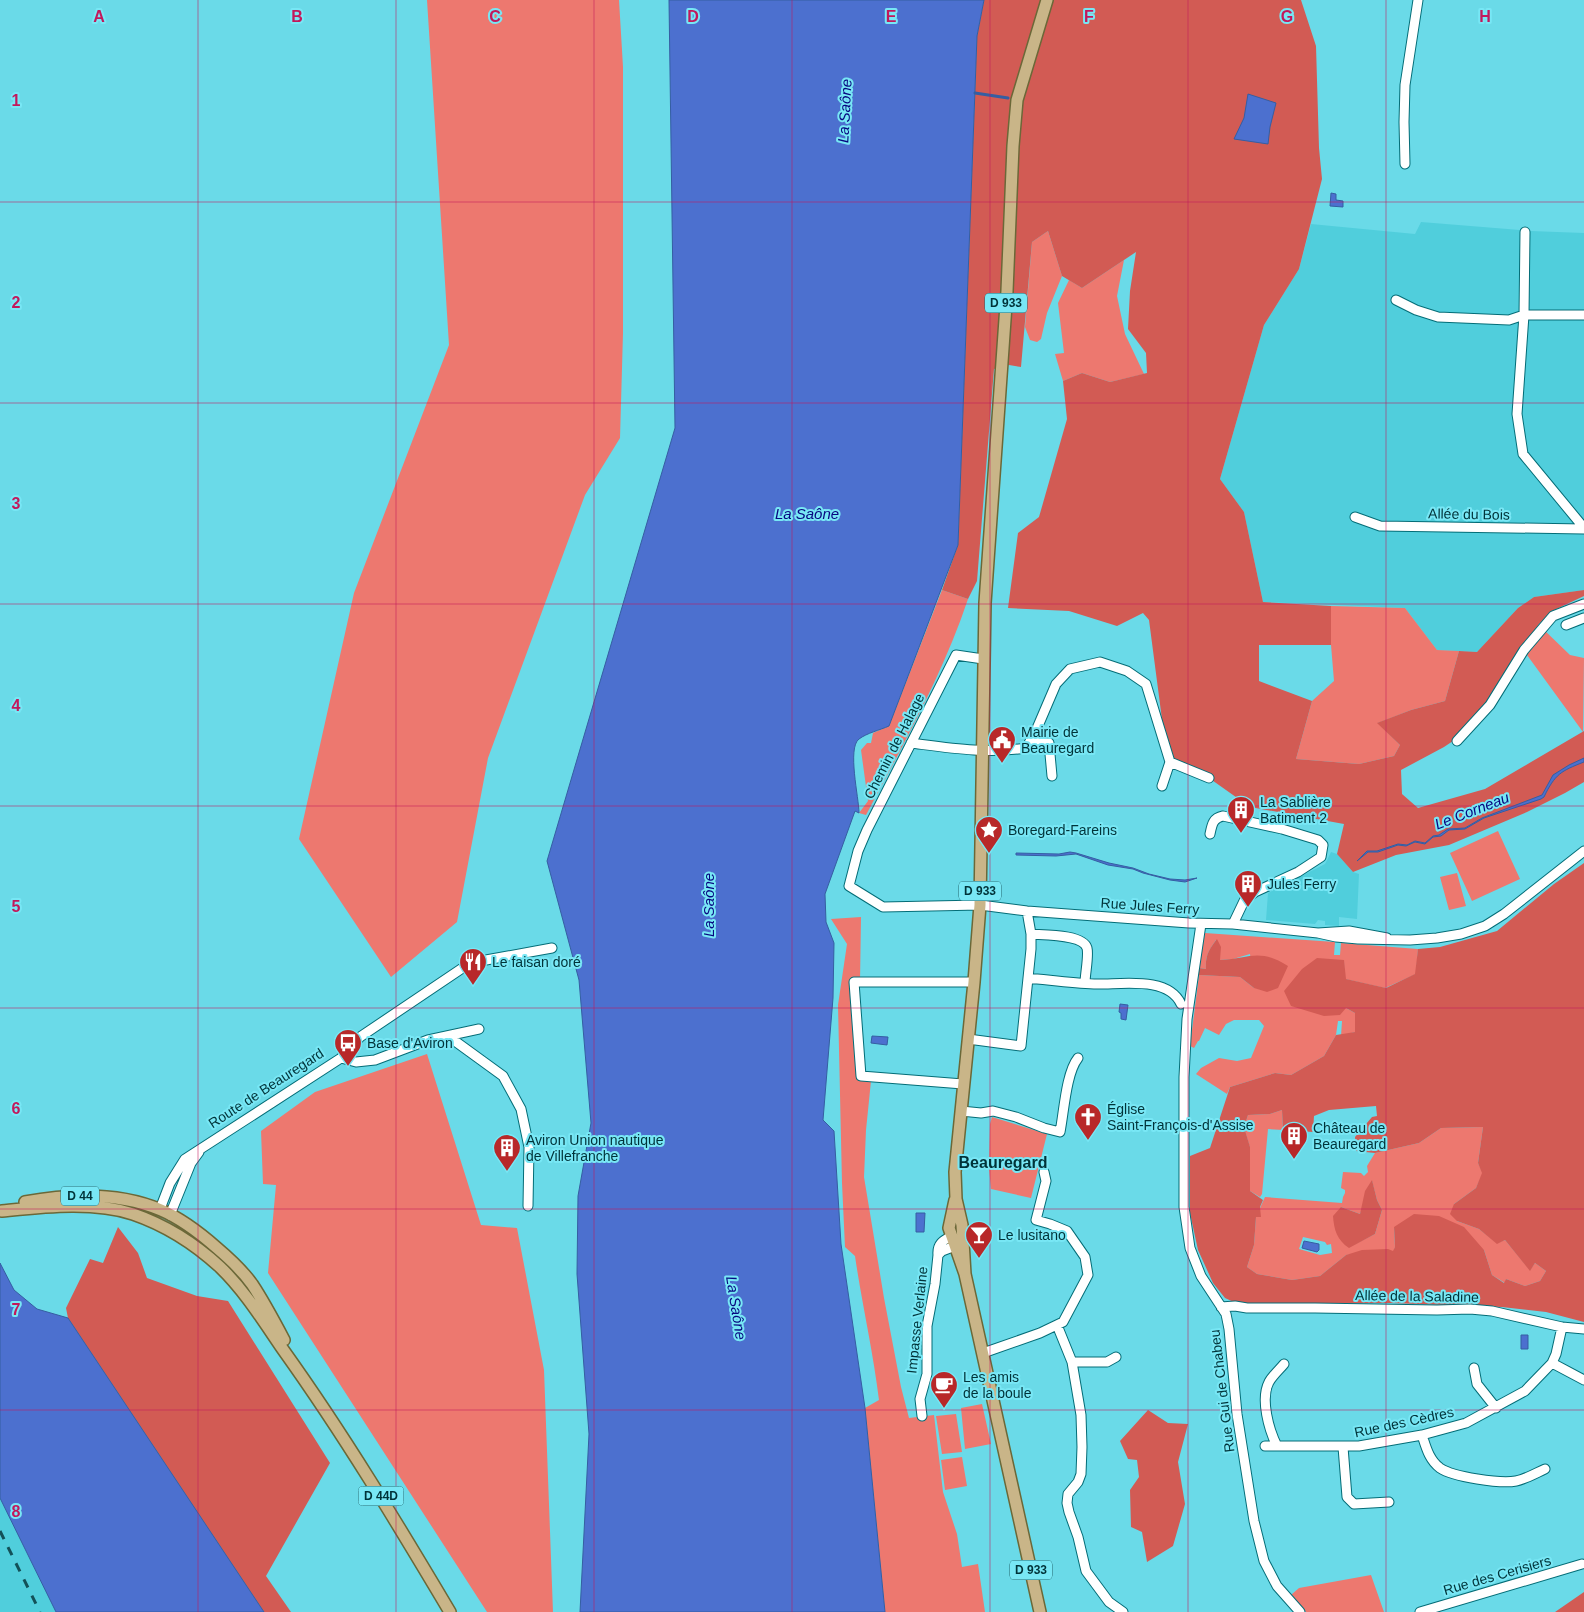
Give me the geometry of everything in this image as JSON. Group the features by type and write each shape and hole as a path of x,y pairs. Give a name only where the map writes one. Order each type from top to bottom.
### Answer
{"main road":[{"name":"D 933","path":"1040,1612 957,1240 949,1228 956,1198 956,1172 963,1084 980,905 985,603 1006,291 1013,146 1017,100 1047,0"},
{"name":"D 44","path":"1,1211 22,1202 47,1198 101,1196 131,1201 165,1212"},
{"name":"D 44","path":"1,1211 40,1207 100,1208 126,1212 157,1224"},
{"path":"157,1224 165,1212"},
{"name":"D 44D","path":"165,1212 200,1233 233,1262 251,1283 307,1383"},
{"name":"D 44D","path":"157,1224 208,1256 230,1278 307,1383 370,1479 450,1612"}],"street":[{"path":"1405,164 1405,85 1418,0"},
{"path":"1525,232 1524,315 1517,414 1523,454 1584,528"},
{"path":"1396,300 1416,310 1438,317 1509,320 1524,315 1584,315"},
{"name":"Allée du Bois","path":"1355,517 1380,526 1584,528"},
{"path":"1457,741 1490,705 1524,650 1553,616 1584,604"},
{"path":"1566,625 1584,618"},
{"name":"Chemin de Halage","path":"883,907 849,886 858,851 956,655 983,659"},
{"path":"912,744 984,751 1026,748 1056,684 1070,669 1100,662 1127,671 1146,684 1170,762 1162,786"},
{"path":"1030,742 1049,744 1052,776"},
{"path":"1170,762 1209,778"},
{"path":"1210,834 1213,821 1217,817 1223,816 1282,829 1318,840 1323,845 1321,857 1298,872 1255,892 1244,901 1233,924"},
{"name":"Rue Jules Ferry","path":"883,907 980,905 1027,911 1201,924 1233,924 1318,933 1349,931 1410,940 1437,938 1461,934 1485,926 1504,914 1584,851"},
{"path":"968,1039 1021,1046 1031,934 1027,911"},
{"name":"Rue Gui de Chabeu","path":"1201,924 1186,1040 1184,1077 1184,1208 1190,1248 1201,1276 1224,1311 1229,1329 1238,1419 1254,1521 1264,1561 1277,1586 1300,1612"},
{"path":"1031,934 1074,938 1083,942 1087,948 1085,983"},
{"name":"Route de Beauregard","path":"165,1212 191,1163 204,1146 341,1058 360,1037 461,969 486,960 552,948"},
{"path":"1028,978 1085,983 1151,985 1171,992 1180,1004"},
{"path":"963,1084 861,1076 854,982 974,982"},
{"path":"341,1058 356,1062 374,1060 428,1040 479,1029"},
{"path":"448,1036 503,1076 520,1109 529,1146 528,1206"},
{"path":"961,1111 997,1112 1060,1132 1069,1079 1073,1064 1078,1058"},
{"path":"983,1353 1063,1322 1088,1275 1085,1257 1067,1231 1036,1220 1046,1181 1044,1172"},
{"name":"Impasse Verlaine","path":"922,1416 920,1398 927,1374 928,1326 939,1245 945,1239 957,1240"},
{"name":"Allée de la Saladine","path":"1224,1311 1235,1306 1247,1308 1470,1309 1492,1311 1584,1329"},
{"path":"1057,1325 1072,1362 1081,1416 1081,1474 1078,1482 1068,1494 1069,1512 1078,1537 1086,1570 1108,1602 1123,1612"},
{"name":"Rue des Cèdres","path":"1264,1446 1359,1446 1422,1435 1466,1423 1525,1391 1552,1363 1556,1354 1562,1326"},
{"path":"1072,1362 1107,1362 1116,1357"},
{"path":"1552,1363 1584,1380"},
{"path":"1278,1446 1271,1435 1268,1420 1267,1389 1270,1381 1284,1364"},
{"path":"1474,1368 1477,1384 1496,1408"},
{"path":"1422,1435 1428,1454 1440,1468 1451,1473 1481,1480 1516,1482 1545,1469"},
{"path":"1343,1447 1347,1497 1354,1504 1390,1502"},
{"name":"Rue des Cerisiers","path":"1420,1612 1582,1564"}],"shaded area":[{"path":"427,0 619,0 623,67 623,333 620,438 585,495 488,758 457,922 391,977 299,839 354,593 449,345"},
{"path":"984,0 1301,0 1316,46 1319,148 1322,179 1299,269 1264,325 1220,479 1244,512 1263,602 1331,606 1331,645 1259,645 1259,681 1312,701 1296,759 1359,764 1394,756 1400,745 1377,723 1411,710 1445,701 1459,651 1477,652 1518,608 1534,597 1584,590 1584,596 1552,611 1539,624 1494,689 1468,731 1444,747 1401,770 1402,794 1418,808 1485,789 1584,731 1584,782 1527,812 1449,845 1396,855 1353,872 1337,854 1344,824 1250,807 1209,778 1170,758 1163,727 1149,620 1143,613 1117,626 1069,611 1008,608 1018,533 1039,517 1067,419 1063,381 1082,373 1110,382 1147,373 1146,353 1128,329 1130,291 1136,252 1082,288 1062,276 1048,231 1032,242 1021,367 1009,365 994,369 977,581 968,599 942,590 958,545 977,36"},
{"path":"1421,222 1531,231 1584,233 1584,590 1534,597 1518,608 1477,652 1437,650 1405,608 1263,602 1244,512 1220,479 1264,325 1299,269 1311,224 1415,234"},
{"path":"1048,231 1062,276 1047,313 1041,339 1037,342 1030,340 1025,327 1032,242"},
{"path":"1124,260 1117,296 1125,334 1144,374 1110,382 1082,373 1063,381 1055,354 1064,353 1058,303 1069,280 1082,288"},
{"path":"942,590 968,599 958,627 947,655 908,736 866,815 859,813 868,801 861,750 867,743 871,743 873,733 889,726"},
{"path":"1331,606 1405,608 1437,650 1459,651 1445,701 1411,710 1378,723 1400,745 1394,756 1359,764 1296,759 1312,701 1334,681 1331,645"},
{"path":"1542,628 1570,655 1584,658 1583,732 1527,655"},
{"path":"1498,831 1520,879 1472,901 1450,853"},
{"path":"1331,852 1337,854 1353,872 1359,874 1357,919 1339,917 1339,926 1325,925 1325,921 1318,920 1315,924 1266,920 1268,893 1325,864"},
{"path":"1584,863 1584,1322 1546,1312 1502,1307 1391,1303 1238,1304 1225,1298 1213,1283 1198,1250 1190,1213 1190,1156 1210,1148 1230,1087 1275,1073 1291,1075 1324,1056 1336,1035 1355,1032 1355,1013 1346,1008 1340,1015 1324,1016 1291,1006 1284,991 1302,969 1317,958 1344,960 1346,979 1386,988 1415,974 1418,949 1440,947 1497,931 1554,884","holes":["1376,1106 1377,1116 1372,1117 1355,1137 1356,1151 1375,1153 1419,1143 1441,1128 1483,1127 1478,1163 1482,1173 1476,1188 1454,1204 1450,1214 1457,1221 1479,1229 1497,1244 1505,1240 1530,1271 1535,1263 1546,1271 1540,1281 1525,1286 1506,1279 1504,1283 1492,1275 1484,1250 1464,1227 1439,1216 1414,1214 1394,1227 1395,1247 1393,1251 1388,1249 1362,1250 1346,1255 1320,1276 1292,1280 1257,1274 1247,1267 1254,1245 1256,1217 1261,1217 1260,1207 1263,1200 1250,1191 1250,1147 1244,1127 1248,1115 1270,1114 1282,1110 1283,1130 1313,1132 1314,1116 1329,1110"]},
{"path":"1457,873 1466,906 1449,910 1440,877"},
{"path":"861,917 860,982 854,982 861,1076 871,1081 864,1177 884,1298 901,1387 909,1418 934,1415 943,1492 957,1534 962,1567 978,1564 985,1612 885,1612 865,1408 879,1400 855,1256 845,1247 838,1005 847,944 831,919"},
{"path":"1205,933 1335,942 1334,955 1340,955 1341,943 1418,949 1416,974 1385,988 1345,979 1344,960 1346,1008 1355,1013 1355,1032 1341,1036 1342,1021 1338,1021 1336,1035 1324,1056 1291,1075 1275,1073 1230,1087 1227,1094 1196,1074 1201,1068 1219,1058 1237,1061 1251,1058 1264,1026 1259,1020 1234,1020 1226,1024 1219,1035 1205,1028 1194,1048 1190,1046 1199,975 1240,977 1254,988 1250,954 1233,959 1220,960 1216,940 1208,953 1206,969 1199,968"},
{"path":"1217,939 1221,947 1220,960 1262,956 1278,960 1288,966 1278,988 1267,992 1254,988 1240,977 1199,975 1199,968 1206,969 1208,953"},
{"path":"427,1054 481,1225 517,1228 544,1370 553,1612 487,1612 268,1273 276,1185 263,1184 261,1131 315,1092"},
{"path":"1282,1110 1283,1130 1268,1129 1262,1194 1260,1197 1250,1191 1250,1148 1244,1127 1248,1115 1270,1114"},
{"path":"992,1117 1047,1134 1031,1198 991,1189 989,1168 990,1124"},
{"path":"1483,1127 1478,1163 1483,1173 1476,1188 1454,1204 1457,1221 1479,1229 1497,1243 1505,1240 1530,1270 1535,1263 1546,1271 1540,1281 1525,1286 1506,1279 1505,1283 1492,1275 1484,1250 1394,1227 1394,1251 1346,1255 1320,1276 1292,1280 1257,1274 1247,1267 1254,1245 1256,1217 1265,1197 1342,1203 1345,1193 1345,1190 1341,1188 1343,1172 1361,1173 1364,1176 1368,1172 1367,1166 1375,1153 1419,1143 1441,1128","holes":["1372,1181 1382,1210 1375,1234 1349,1247 1341,1207 1360,1214","1303,1237 1325,1242 1327,1245 1331,1244 1332,1253 1320,1255 1299,1249"]},
{"path":"1372,1180 1377,1200 1382,1210 1375,1234 1349,1248 1337,1234 1333,1216 1341,1207 1360,1214 1365,1191"},
{"path":"118,1227 138,1253 147,1278 197,1296 228,1301 330,1463 266,1576 291,1612 264,1612 68,1318 66,1308 90,1259 103,1263"},
{"path":"982,1404 991,1444 965,1449 961,1408"},
{"path":"1148,1410 1168,1423 1188,1424 1178,1462 1185,1504 1173,1546 1147,1562 1142,1532 1131,1527 1130,1490 1139,1477 1137,1460 1128,1459 1120,1441"},
{"path":"956,1414 962,1452 942,1454 936,1416"},
{"path":"962,1457 967,1486 945,1490 941,1460"},
{"path":"0,1498 56,1612 0,1612"},
{"path":"1371,1575 1384,1612 1306,1612 1291,1595 1299,1588"},
{"path":"1584,1592 1584,1612 1555,1612"}],"water":[{"name":"La Saône","path":"669,0 984,0 977,36 958,545 889,726 862,737 856,744 854,774 859,813 855,811 825,894 826,922 834,943 833,998 823,1120 834,1131 841,1244 865,1408 885,1612 580,1612 589,1434 577,1274 578,1196 591,1123 579,980 547,861 675,428"},
{"path":"1248,94 1276,103 1268,144 1234,139 1244,118"},
{"path":"1331,193 1336,194 1336,200 1343,201 1343,207 1330,206"},
{"path":"1584,758 1584,762 1570,768 1555,778 1541,799 1484,818 1465,829 1449,830 1441,836 1433,837 1425,844 1415,842 1406,846 1398,845 1378,852 1368,852 1357,861 1367,851 1377,851 1398,844 1407,845 1415,841 1425,843 1433,836 1439,835 1448,829 1465,828 1482,818 1542,795 1553,775"},
{"path":"1070,852 1133,868 1170,879 1185,880 1197,878 1185,882 1170,880 1143,873 1133,869 1108,865 1076,854 1056,856 1016,855 1016,853 1059,854"},
{"path":"1120,1004 1128,1005 1126,1020 1121,1019 1121,1013 1119,1012"},
{"path":"872,1036 888,1037 887,1045 871,1043"},
{"path":"916,1213 925,1213 924,1232 916,1232"},
{"path":"1304,1241 1319,1244 1319,1250 1317,1252 1302,1248"},
{"path":"0,1263 14,1290 37,1309 68,1318 264,1612 56,1612 0,1498"},
{"path":"1521,1335 1528,1335 1528,1349 1521,1349"}],"waterway":[{"path":"975,93 1008,98"}],"railway":[{"path":"0,1531 40,1612"}],"place":[{"name":"Mairie de Beauregard","path":"1002,764"},
{"name":"La Sablière Batiment 2","path":"1241,834"},
{"name":"Boregard-Fareins","path":"989,854"},
{"name":"Jules Ferry","path":"1248,908"},
{"name":"Le faisan doré","path":"473,986"},
{"name":"Base d'Aviron","path":"348,1067"},
{"name":"Église Saint-François-d'Assise","path":"1088,1141"},
{"name":"Château de Beauregard","path":"1294,1160"},
{"name":"Aviron Union nautique de Villefranche","path":"507,1172"},
{"name":"Le lusitano","path":"979,1259"},
{"name":"Les amis de la boule","path":"944,1409"}],"district":[{"name":"Beauregard","path":"1003,1162"}],"water label":[{"name":"Le Corneau","path":"1472,811"}]}
